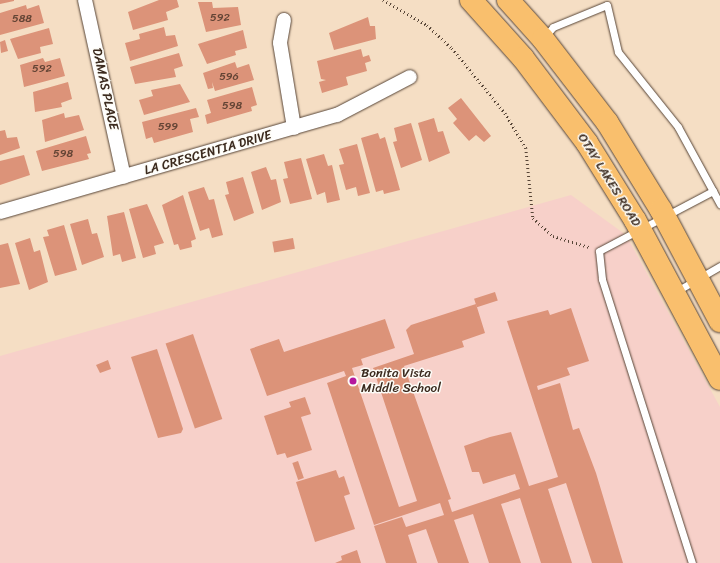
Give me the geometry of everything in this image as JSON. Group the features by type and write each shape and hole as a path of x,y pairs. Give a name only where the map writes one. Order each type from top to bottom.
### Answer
{"main road":[{"name":"OTAY LAKES ROAD","path":"470,0 523,58 587,143 639,228 720,379"},
{"path":"508,0 543,39 606,122 665,217 720,321"}],"street":[{"name":"DAMAS PLACE","path":"85,0 124,177"},
{"path":"284,20 280,43 294,128"},
{"name":"LA CRESCENTIA DRIVE","path":"0,212 294,128 348,111 410,78"}],"lane":[{"path":"543,39 553,27 607,6 618,52 678,127 720,204"},
{"path":"692,563 602,279 599,251 639,228 665,217 713,191"},
{"path":"674,292 720,266"}],"path":[{"path":"384,0 427,25 452,48 505,113 526,148 533,218 553,236 599,251"}],"shaded area":[{"name":"Bonita Vista Middle School","path":"571,195 626,235 720,407 720,563 0,563 0,356"}],"building":[{"path":"0,0 14,0 14,1 0,4"},
{"path":"159,0 177,0 179,7 166,12 168,20 133,30 128,12"},
{"path":"198,2 212,2 213,8 238,7 241,25 206,32"},
{"path":"26,5 27,9 39,5 44,23 0,35 0,13"},
{"path":"368,17 370,26 375,26 376,39 334,50 329,33"},
{"path":"164,27 166,36 175,35 178,46 130,61 125,43 140,39 139,34"},
{"path":"49,28 53,44 40,47 41,53 18,59 10,39"},
{"path":"243,30 247,48 235,51 236,55 207,64 198,44"},
{"path":"5,40 8,51 1,53 0,42"},
{"path":"361,49 363,57 369,55 371,61 365,63 367,71 346,77 348,85 322,93 319,82 326,80 321,79 317,61"},
{"path":"179,53 183,66 174,69 176,77 135,84 130,67"},
{"path":"43,58 45,62 60,58 65,76 24,87 20,65"},
{"path":"235,62 237,68 249,64 254,80 215,91 212,82 213,88 208,89 203,73"},
{"path":"68,82 72,99 61,103 62,107 35,112 33,92"},
{"path":"180,84 190,102 144,115 139,100 153,96 151,90"},
{"path":"252,87 257,105 251,107 252,111 207,124 205,115 211,113 207,100"},
{"path":"461,98 491,136 484,142 476,135 469,141 453,123 457,119 448,108"},
{"path":"196,108 199,117 190,119 193,132 154,143 152,137 146,139 142,122"},
{"path":"64,113 65,118 79,115 84,130 45,142 42,120"},
{"path":"434,118 438,132 443,131 450,153 429,162 418,123"},
{"path":"411,123 422,160 401,168 393,142 397,141 394,128"},
{"path":"5,130 7,138 17,137 20,148 0,155 0,131"},
{"path":"378,133 380,139 385,137 400,190 384,194 383,190 376,192 361,138"},
{"path":"86,136 91,153 87,154 89,159 42,171 36,151"},
{"path":"357,144 370,193 358,196 356,187 346,190 339,165 344,164 339,149"},
{"path":"324,154 328,166 332,165 340,200 327,203 325,192 317,195 306,159"},
{"path":"24,155 30,175 0,185 0,161"},
{"path":"301,158 312,199 290,204 283,179 288,178 284,162"},
{"path":"266,167 271,180 276,179 281,202 262,210 251,172"},
{"path":"243,177 254,213 234,221 225,195 229,194 226,182"},
{"path":"204,187 209,200 214,199 223,235 212,238 209,228 200,231 188,192"},
{"path":"183,195 196,239 191,241 192,247 180,250 178,244 174,245 162,205"},
{"path":"147,204 164,243 154,246 156,254 143,258 129,209"},
{"path":"124,212 136,258 122,262 120,254 113,256 107,216"},
{"path":"88,219 92,234 97,233 104,257 82,265 70,224"},
{"path":"64,225 77,270 55,276 43,237 49,236 47,230"},
{"path":"30,238 34,252 40,250 48,282 29,290 15,243"},
{"path":"293,238 295,249 274,252 272,242"},
{"path":"8,243 20,284 0,288 0,245"},
{"path":"495,292 498,301 477,307 474,299"},
{"path":"476,304 485,333 462,341 464,347 404,366 451,499 448,500 452,512 520,489 515,474 483,484 479,472 472,472 464,446 490,437 511,432 529,486 558,477 507,321 548,310 550,315 571,308 589,361 567,368 570,375 537,386 538,390 560,383 573,430 579,428 596,473 623,563 592,563 566,483 548,489 572,563 541,563 520,498 501,504 521,563 489,563 473,514 454,520 469,563 438,563 426,529 408,535 417,563 386,563 374,526 402,517 406,527 444,515 440,503 374,525 327,383 346,376 344,371 267,396 250,349 279,339 284,352 385,319 395,348 361,359 363,365 352,368 399,507 417,501 373,368 414,354 406,330 411,325"},
{"path":"193,334 222,419 195,429 166,343"},
{"path":"157,349 183,429 181,433 158,438 131,357"},
{"path":"108,360 111,369 100,373 96,365"},
{"path":"305,397 311,414 301,417 312,450 287,458 285,453 277,455 264,416 291,407 289,402"},
{"path":"298,461 304,478 298,480 292,463"},
{"path":"336,470 339,478 344,476 350,494 344,496 355,529 315,542 296,482"},
{"path":"357,550 361,563 335,563 342,560 341,556"}],"place":[{"name":"Bonita Vista Middle School","path":"353,381"}]}
